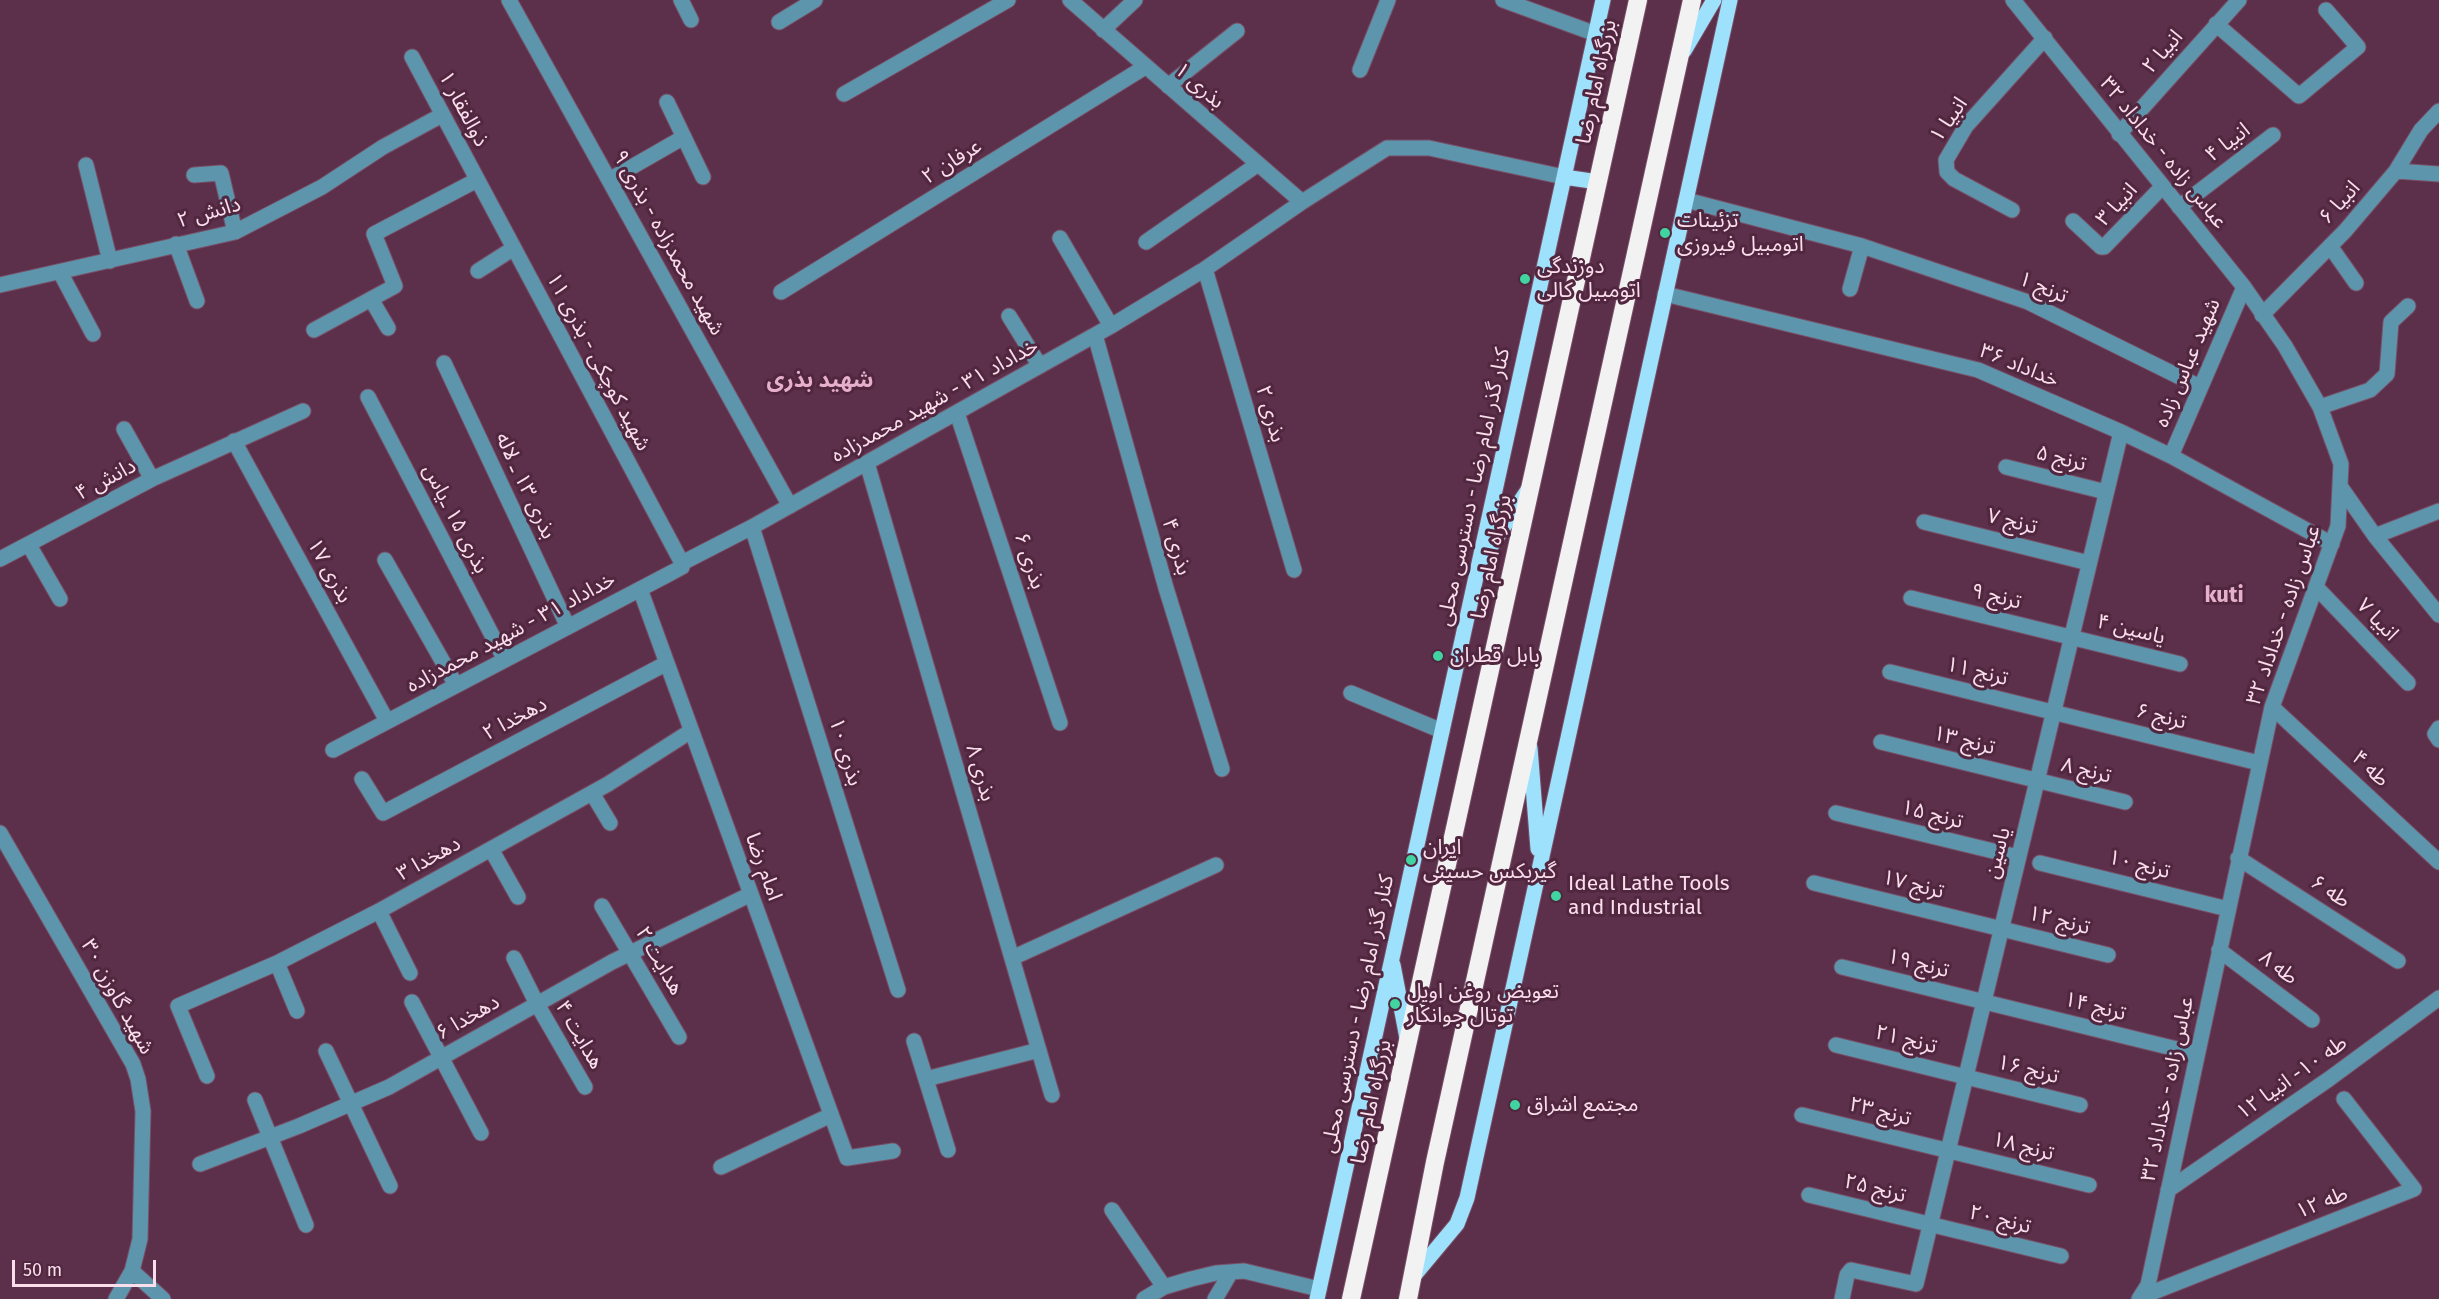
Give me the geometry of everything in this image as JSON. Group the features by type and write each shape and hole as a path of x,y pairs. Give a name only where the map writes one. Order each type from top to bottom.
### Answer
{"highway":[{"name":"بزرگراه امام رضا","path":"1351,1299 1638,0"},
{"path":"1408,1299 1440,1139 1692,0"}],"main road":[{"name":"کنار گذر امام رضا - دسترسی محلی","path":"1318,1294 1603,0"},
{"path":"1679,59 1714,0"},
{"path":"1412,1278 1457,1224 1462,1212 1730,0"},
{"path":"1564,177 1598,182"},
{"path":"1479,565 1531,485"},
{"path":"1529,737 1539,867"},
{"path":"1392,959 1408,1043"}],"street":[{"name":"شهید محمدزاده - بذری ۹","path":"509,0 790,506"},
{"path":"681,0 691,20"},
{"path":"779,22 815,0"},
{"path":"844,94 1008,0"},
{"name":"بذری ۱","path":"1070,0 1302,202"},
{"path":"1103,30 1135,0"},
{"path":"1360,70 1388,0"},
{"path":"1503,0 1596,34"},
{"name":"عباس زاده - خداداد ۳۲","path":"2013,0 2244,287 2285,346 2320,406 2341,464 2338,526 2272,707 2148,1285 2141,1298"},
{"name":"انبیا ۲","path":"2120,134 2239,0"},
{"path":"2216,24 2299,96 2358,47 2326,10"},
{"path":"1168,86 1237,32"},
{"name":"انبیا ۱","path":"2012,210 1954,179 1947,172 1946,160 1965,126 2045,38"},
{"name":"ذوالفقار ۱","path":"412,57 477,180"},
{"name":"عرفان ۲","path":"781,292 1145,67"},
{"path":"667,102 703,177"},
{"name":"انبیا ۶","path":"2262,315 2330,246 2396,171 2421,130 2439,111"},
{"name":"دانش ۲","path":"2,281 60,272 235,232 322,187 383,147 442,115"},
{"name":"انبیا ۴","path":"2179,207 2273,135"},
{"path":"609,180 684,137"},
{"name":"خداداد ۳۱ - شهید محمدزاده","path":"333,750 682,567 682,563 752,527 1111,326 1205,269 1302,202 1387,148 1429,148 1564,177"},
{"path":"1146,242 1258,164"},
{"path":"86,165 110,261"},
{"path":"2396,171 2439,174"},
{"path":"194,175 221,173 235,232"},
{"path":"314,330 395,285 374,234 477,180"},
{"name":"شهید کوچکی - بذری ۱۱","path":"477,180 682,563"},
{"name":"انبیا ۳","path":"2073,221 2101,247 2104,247 2162,187"},
{"name":"ترنج ۱","path":"1686,200 1862,246 2028,302 2200,387"},
{"path":"1060,238 1111,326"},
{"path":"176,244 196,301"},
{"path":"1850,289 1862,246"},
{"path":"2330,246 2356,283"},
{"path":"478,271 514,248"},
{"name":"بذری ۲","path":"1205,269 1294,570"},
{"path":"60,272 93,334"},
{"name":"شهید عباس زاده","path":"2171,456 2244,287"},
{"name":"خداداد ۳۶","path":"1665,294 1978,370 2171,456 2332,544"},
{"path":"371,299 388,328"},
{"path":"2320,406 2370,390 2387,374 2391,322 2408,306"},
{"path":"1009,316 1040,366"},
{"name":"بذری ۴","path":"1095,335 1166,588 1222,769"},
{"name":"بذری ۱۳ ـ لاله","path":"444,363 567,627"},
{"name":"بذری ۱۵ ـ‌یاس","path":"368,397 505,660"},
{"name":"دانش ۴","path":"0,559 152,479 303,411"},
{"name":"بذری ۶","path":"957,412 1060,723"},
{"path":"124,429 152,479"},
{"name":"یاسین","path":"1842,1299 1847,1275 1851,1270 1916,1284 2121,432"},
{"name":"بذری ۱۷","path":"234,441 387,721"},
{"name":"بذری ۸","path":"867,463 1052,1095"},
{"name":"ترنج ۵","path":"2006,467 2106,492"},
{"path":"2340,486 2375,536 2439,615"},
{"path":"2375,536 2439,511"},
{"name":"ترنج ۷","path":"1924,522 2089,563"},
{"name":"بذری ۱۰","path":"752,527 898,990"},
{"path":"28,545 60,599"},
{"path":"385,560 456,685"},
{"name":"انبیا ۷","path":"2316,587 2408,683"},
{"name":"امام رضا","path":"640,589 847,1158 893,1151"},
{"name":"ترنج ۹","path":"1911,598 2072,637"},
{"name":"یاسین ۴","path":"2072,637 2180,664"},
{"name":"دهخدا ۲","path":"362,779 382,813 667,663"},
{"name":"ترنج ۱۱","path":"1890,672 2053,712"},
{"path":"1351,693 1442,731"},
{"name":"طه ۴","path":"2272,707 2439,862"},
{"name":"ترنج ۶","path":"2053,712 2259,763"},
{"path":"2439,728 2435,734 2439,740"},
{"name":"دهخدا ۳","path":"207,1076 178,1006 278,963 379,911 592,793 691,731"},
{"name":"ترنج ۱۳","path":"1881,742 2037,781"},
{"name":"ترنج ۸","path":"2037,781 2125,802"},
{"path":"592,793 610,823"},
{"name":"ترنج ۱۵","path":"1836,813 2018,857"},
{"name":"شهید گاوزن ۳۰","path":"0,833 133,1064 138,1079 143,1111 140,1239 132,1271 116,1299"},
{"path":"491,849 518,897"},
{"name":"طه ۶","path":"2238,858 2398,962"},
{"name":"ترنج ۱۰","path":"2040,863 2228,909"},
{"path":"1012,958 1216,865"},
{"name":"ترنج ۱۷","path":"1814,883 2001,929"},
{"name":"دهخدا ۶","path":"200,1164 389,1087 630,953 751,894"},
{"name":"هدایت ۲","path":"602,906 679,1037"},
{"path":"379,911 411,973"},
{"name":"ترنج ۱۲","path":"2001,929 2108,955"},
{"name":"طه ۸","path":"2219,950 2312,1020"},
{"name":"هدایت ۴","path":"514,958 537,1004 585,1087"},
{"path":"278,963 297,1011"},
{"name":"ترنج ۱۹","path":"1842,966 1984,1001"},
{"name":"طه ۱۰- انبیا ۱۲","path":"2168,1190 2329,1079 2439,998"},
{"name":"ترنج ۱۴","path":"1984,1001 2197,1054"},
{"path":"412,1002 481,1133"},
{"path":"914,1041 948,1150"},
{"name":"ترنج ۲۱","path":"1836,1045 1965,1077"},
{"path":"926,1079 1039,1050"},
{"path":"326,1051 349,1104 390,1186"},
{"name":"ترنج ۱۶","path":"1965,1077 2080,1105"},
{"name":"طه ۱۲","path":"2141,1298 2414,1190 2344,1099"},
{"path":"255,1100 306,1225"},
{"path":"721,1167 831,1115"},
{"name":"ترنج ۲۳","path":"1802,1115 1948,1150"},
{"name":"ترنج ۱۸","path":"1948,1150 2089,1185"},
{"name":"ترنج ۲۵","path":"1809,1195 1930,1224"},
{"path":"1112,1210 1164,1287"},
{"name":"ترنج ۲۰","path":"1930,1224 2061,1256"},
{"path":"132,1271 163,1299"},
{"path":"1144,1299 1164,1287 1216,1273 1244,1271 1318,1294"},
{"path":"1215,1299 1232,1272"}],"place":[{"name":"تزئینات اتومبیل فیروزی","path":"1665,233"},
{"name":"دوزندگی اتومبیل کالی","path":"1525,279"},
{"name":"بابل قطران","path":"1438,656"},
{"name":"ایران گیربکس حسینی","path":"1411,860"},
{"name":"Ideal Lathe Tools and Industrial","path":"1556,896"},
{"name":"تعویض روغن اویل توتال جوانکار","path":"1395,1004"},
{"name":"مجتمع اشراق","path":"1515,1105"}],"district":[{"name":"شهید بذری","path":"820,381"},
{"name":"kuti","path":"2224,596"}]}
